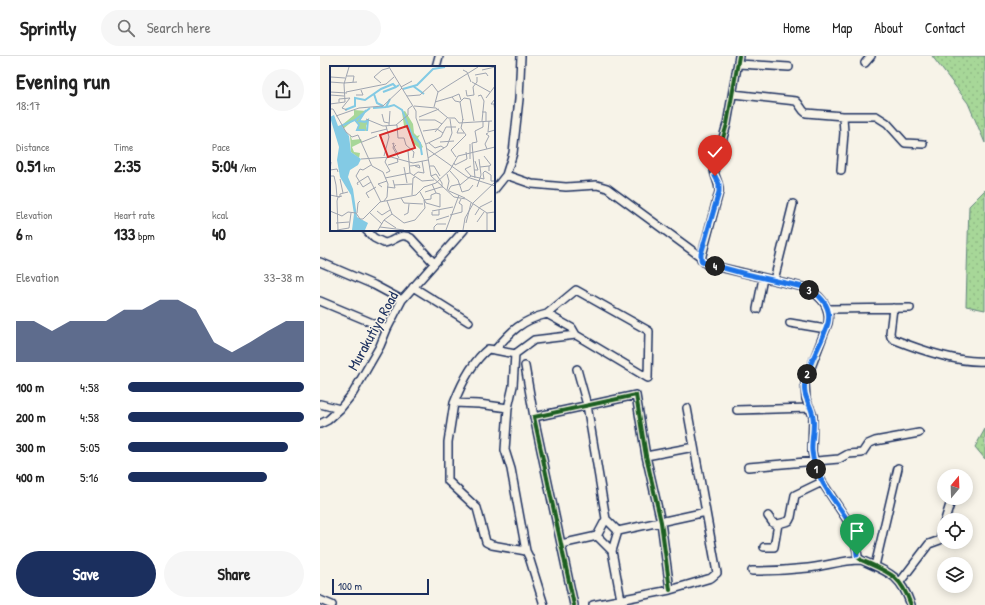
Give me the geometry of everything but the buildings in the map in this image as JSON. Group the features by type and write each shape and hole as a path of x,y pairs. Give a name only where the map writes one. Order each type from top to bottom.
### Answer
{"street":[{"path":"436,66 439,56"},
{"path":"495,189 506,174 512,153 521,56"},
{"path":"866,63 871,56"},
{"path":"789,67 739,60 733,84 733,94 727,124 714,169 714,174 719,188 718,199 701,257 702,262 706,264 794,284 811,290 829,309 830,316 826,329 805,383 806,399 813,416 811,444 814,461 822,482 853,529 857,555 860,560"},
{"path":"733,94 796,102 800,104 803,111 806,113 843,116 876,116 887,123 905,142 923,144"},
{"path":"841,170 844,133 843,116"},
{"path":"506,174 532,184 566,187 597,185 607,188 701,257"},
{"path":"774,280 793,204"},
{"path":"367,231 374,238 384,243 395,240 399,236 407,235 434,263"},
{"name":"Murakutiya Road","path":"320,424 328,420 340,409 357,386 380,346 402,300 463,231"},
{"path":"320,262 374,285 402,300"},
{"path":"756,309 763,278"},
{"path":"413,287 469,322"},
{"path":"495,350 516,328 532,318 547,314 576,290 649,331 648,378 576,335 572,328 547,314"},
{"path":"320,301 387,329"},
{"path":"893,308 890,333 893,339 927,351 959,359 985,361"},
{"path":"829,309 910,308"},
{"path":"790,323 826,329"},
{"path":"526,551 492,545 486,542 477,508 448,481 448,442 454,403 458,392 480,355 488,349 515,354 534,340 576,335"},
{"path":"515,354 513,386 508,408 505,450 511,469 526,551 530,557 544,605"},
{"path":"525,366 534,416 574,605"},
{"path":"577,369 587,405 606,519 618,532"},
{"path":"534,416 636,395 646,456 661,522 670,590"},
{"path":"454,403 479,404 508,408"},
{"path":"320,404 340,409"},
{"path":"593,605 622,603 711,578 717,573 687,408"},
{"path":"737,410 810,408"},
{"path":"748,467 839,459 848,454 862,452 868,444 875,441 919,433"},
{"path":"646,456 694,447"},
{"path":"875,566 898,468"},
{"path":"768,516 773,523 778,524 789,521 795,495 822,482"},
{"path":"618,532 706,512"},
{"path":"561,544 597,536 606,519"},
{"path":"764,547 774,547 778,524"},
{"path":"618,532 612,551 622,603"},
{"path":"597,536 612,551"},
{"path":"900,582 929,544 937,541"},
{"path":"752,571 810,568 844,560 860,560 892,573 904,588 911,605"},
{"path":"320,600 332,605"}],"green space":[{"path":"932,56 985,56 985,143 968,103"},
{"path":"985,190 985,310 966,306 969,206"},
{"path":"985,429 985,459 975,447"}],"cycle path":[{"path":"739,56 727,124 714,169 719,186 719,192 701,259 706,264 803,287 814,293 822,300 827,311 828,323 805,383 806,399 813,416 812,452 816,469 822,482 853,529 858,557 861,560 892,575 902,587 911,605"},
{"path":"574,605 534,417 636,395 646,456 661,522 670,590"}],"route":[{"path":"715,176 719,184 718,199 701,254 702,262 803,287 811,290 829,309 830,316 828,323 805,383 806,399 814,420 811,444 816,469 822,482 846,516 853,529 857,555"}]}
